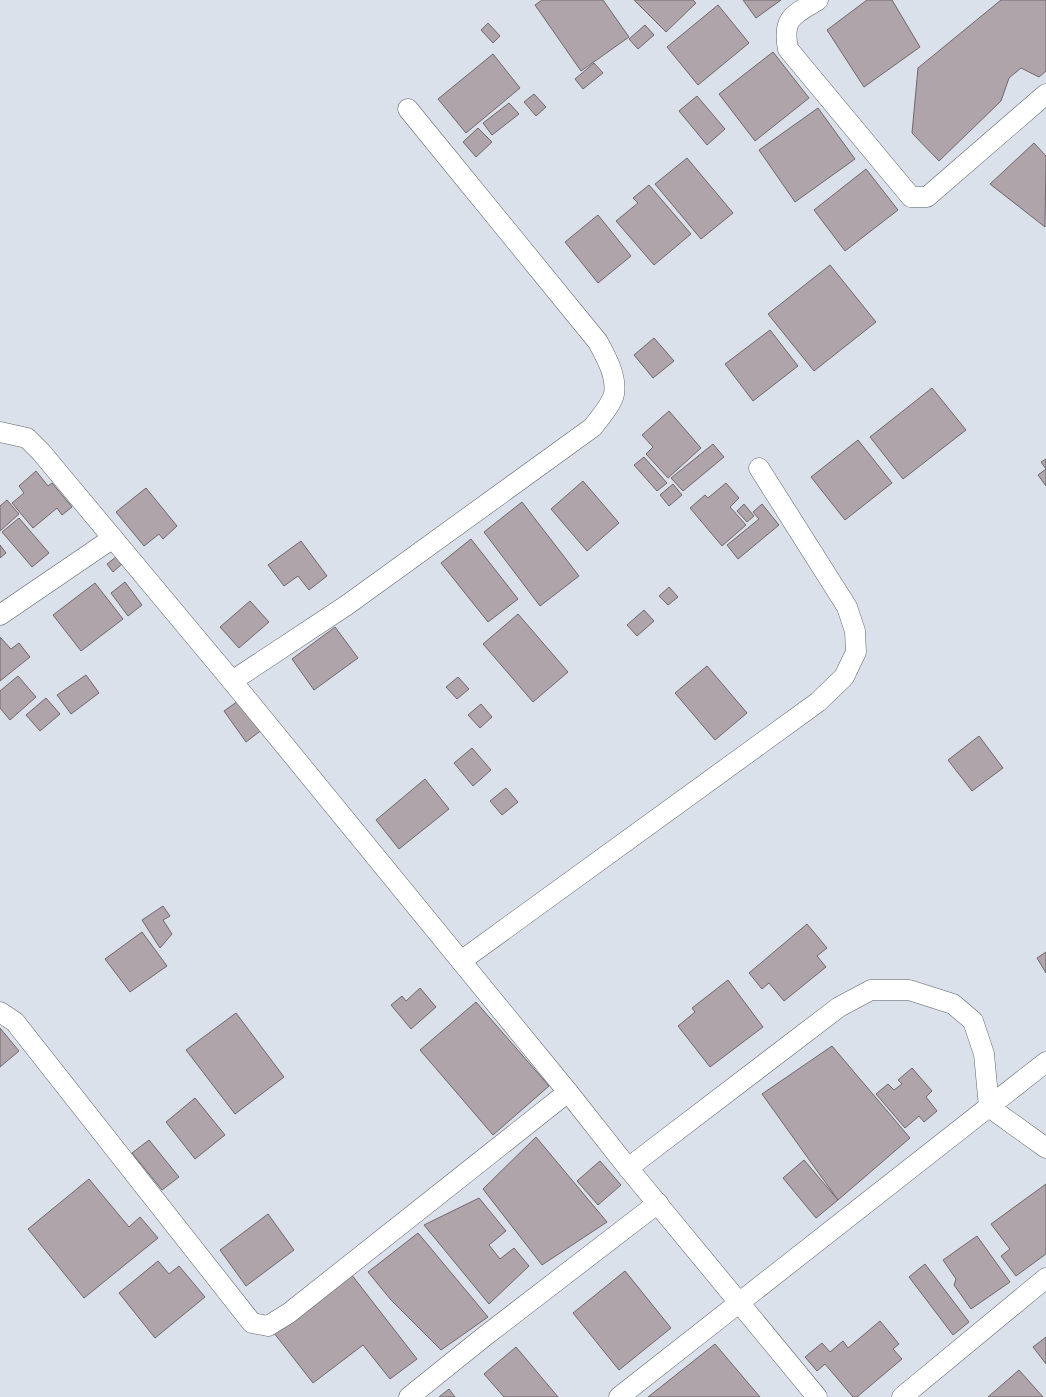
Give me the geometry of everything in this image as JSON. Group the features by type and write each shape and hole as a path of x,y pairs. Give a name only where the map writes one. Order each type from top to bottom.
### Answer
{"street":[{"path":"818,0 789,21 785,34 788,49 912,197 926,196 1046,94"},
{"path":"232,681 347,604 593,427 608,406 614,393 611,368 598,342 408,109"},
{"path":"0,432 27,438 41,452 232,681 628,1168 818,1397"},
{"path":"461,961 818,702 844,677 856,652 855,631 847,607 759,468"},
{"path":"0,615 113,538"},
{"path":"628,1168 838,1007 871,990 910,990 953,1004 973,1021 984,1054 989,1107 1046,1148"},
{"path":"0,1012 15,1022 252,1323 268,1326 289,1313 568,1092"},
{"path":"619,1397 1046,1062"},
{"path":"409,1397 658,1203"},
{"path":"902,1397 1046,1278"}],"building":[{"path":"542,0 603,0 629,37 581,71 535,5"},
{"path":"634,0 693,0 696,3 666,32"},
{"path":"743,0 781,0 756,18"},
{"path":"867,0 892,0 920,47 864,87 827,30"},
{"path":"1001,0 1046,0 1046,71 1039,77 1021,68 1009,78 1001,101 939,161 912,133 918,68"},
{"path":"718,5 749,43 698,85 667,47"},
{"path":"488,23 500,36 493,43 481,30"},
{"path":"645,25 654,35 638,49 629,39"},
{"path":"773,52 809,98 755,141 719,94"},
{"path":"493,54 520,88 466,133 438,99"},
{"path":"594,63 603,73 583,89 575,79"},
{"path":"534,94 546,107 536,116 524,102"},
{"path":"697,96 725,129 707,145 679,111"},
{"path":"509,103 519,114 492,135 483,123"},
{"path":"818,108 855,159 795,202 759,150"},
{"path":"478,128 492,142 476,157 463,142"},
{"path":"1034,143 1046,156 1045,227 990,184"},
{"path":"687,158 733,213 701,239 655,184"},
{"path":"866,169 898,210 845,251 814,210"},
{"path":"649,185 691,234 654,265 616,221 638,203 633,198"},
{"path":"598,215 631,256 598,283 565,242"},
{"path":"830,265 876,322 814,371 768,314"},
{"path":"770,330 798,366 753,401 725,364"},
{"path":"654,338 674,361 653,378 634,355"},
{"path":"932,388 966,430 903,479 870,437"},
{"path":"669,411 701,448 668,478 646,454 653,447 642,435"},
{"path":"858,440 892,483 845,520 811,477"},
{"path":"713,444 724,457 683,491 671,478"},
{"path":"644,457 667,483 657,491 634,465"},
{"path":"1046,459 1046,469 1041,462"},
{"path":"1046,469 1046,486 1038,475"},
{"path":"36,471 48,486 52,483 72,507 62,515 57,508 33,528 12,503 24,493 19,486"},
{"path":"583,481 619,523 587,551 551,509"},
{"path":"726,483 739,498 730,507 746,525 722,546 690,508 705,495 708,498"},
{"path":"673,484 682,495 669,506 660,495"},
{"path":"146,488 177,526 163,539 159,534 144,546 116,512"},
{"path":"7,500 19,514 0,531 0,506"},
{"path":"522,502 579,576 540,606 484,532"},
{"path":"744,504 754,516 747,522 737,511"},
{"path":"762,504 779,525 738,559 727,545 759,519 753,512"},
{"path":"19,518 49,553 32,567 2,532"},
{"path":"471,539 518,599 488,622 441,563"},
{"path":"301,541 327,576 309,590 298,576 284,586 268,565"},
{"path":"0,545 6,553 0,558"},
{"path":"116,557 122,564 113,572 107,564"},
{"path":"125,582 142,605 128,616 111,593"},
{"path":"95,583 123,619 81,651 53,615"},
{"path":"669,587 678,597 668,605 659,596"},
{"path":"250,601 269,622 239,648 220,627"},
{"path":"644,610 654,621 637,636 627,625"},
{"path":"518,614 568,672 533,702 483,644"},
{"path":"335,627 358,658 314,690 292,659"},
{"path":"0,637 11,649 19,643 30,657 0,681"},
{"path":"707,666 747,713 715,740 675,693"},
{"path":"86,675 99,693 71,714 57,695"},
{"path":"18,676 36,697 10,720 0,708 0,691"},
{"path":"458,677 469,689 457,699 446,687"},
{"path":"46,698 60,714 40,731 26,715"},
{"path":"241,699 263,729 246,742 224,711"},
{"path":"481,704 492,717 480,728 468,715"},
{"path":"979,736 1003,768 972,791 948,760"},
{"path":"472,748 491,770 473,786 454,763"},
{"path":"425,779 449,809 399,849 376,820"},
{"path":"506,788 518,802 502,815 490,801"},
{"path":"163,906 170,916 163,920 172,934 160,948 142,920"},
{"path":"807,924 827,948 817,956 826,967 784,1001 769,983 762,989 749,973"},
{"path":"142,932 167,966 130,992 105,959"},
{"path":"1046,952 1046,973 1037,958"},
{"path":"728,980 763,1027 710,1067 678,1026 695,1012 692,1008"},
{"path":"420,988 436,1007 411,1029 391,1005 402,996 406,1001"},
{"path":"476,1002 549,1086 493,1135 420,1050"},
{"path":"236,1013 284,1077 235,1114 186,1050"},
{"path":"0,1028 19,1051 0,1067"},
{"path":"832,1046 910,1138 838,1200 762,1094"},
{"path":"912,1068 932,1091 926,1097 937,1111 924,1122 919,1116 905,1128 876,1094 888,1084 894,1090 902,1084 898,1080"},
{"path":"195,1098 225,1135 195,1159 166,1122"},
{"path":"536,1137 607,1222 542,1265 483,1189"},
{"path":"149,1140 179,1177 162,1190 132,1153"},
{"path":"804,1160 838,1200 816,1218 783,1178"},
{"path":"600,1161 621,1185 598,1205 577,1181"},
{"path":"89,1179 129,1227 140,1217 158,1238 84,1298 28,1229"},
{"path":"1046,1184 1046,1254 1016,1276 1001,1256 1010,1249 991,1224"},
{"path":"479,1198 506,1231 489,1245 500,1259 514,1248 529,1266 489,1304 424,1225"},
{"path":"268,1214 294,1250 246,1286 220,1250"},
{"path":"418,1233 488,1317 441,1350 391,1300 368,1272"},
{"path":"977,1236 1010,1282 971,1309 954,1285 956,1279 943,1260"},
{"path":"158,1261 169,1274 179,1266 205,1297 155,1338 119,1293"},
{"path":"925,1264 969,1322 953,1335 909,1277"},
{"path":"625,1271 671,1328 619,1370 573,1313"},
{"path":"351,1274 417,1359 390,1379 363,1345 313,1383 274,1333"},
{"path":"880,1321 899,1344 893,1349 902,1359 857,1397 853,1397 825,1364 817,1371 805,1357 822,1343 830,1352 843,1341 848,1348"},
{"path":"1046,1337 1046,1364 1033,1347"},
{"path":"715,1344 760,1397 648,1397"},
{"path":"516,1347 558,1397 504,1397 484,1374"},
{"path":"1019,1370 1043,1397 988,1397"},
{"path":"449,1389 455,1397 439,1397"}]}
